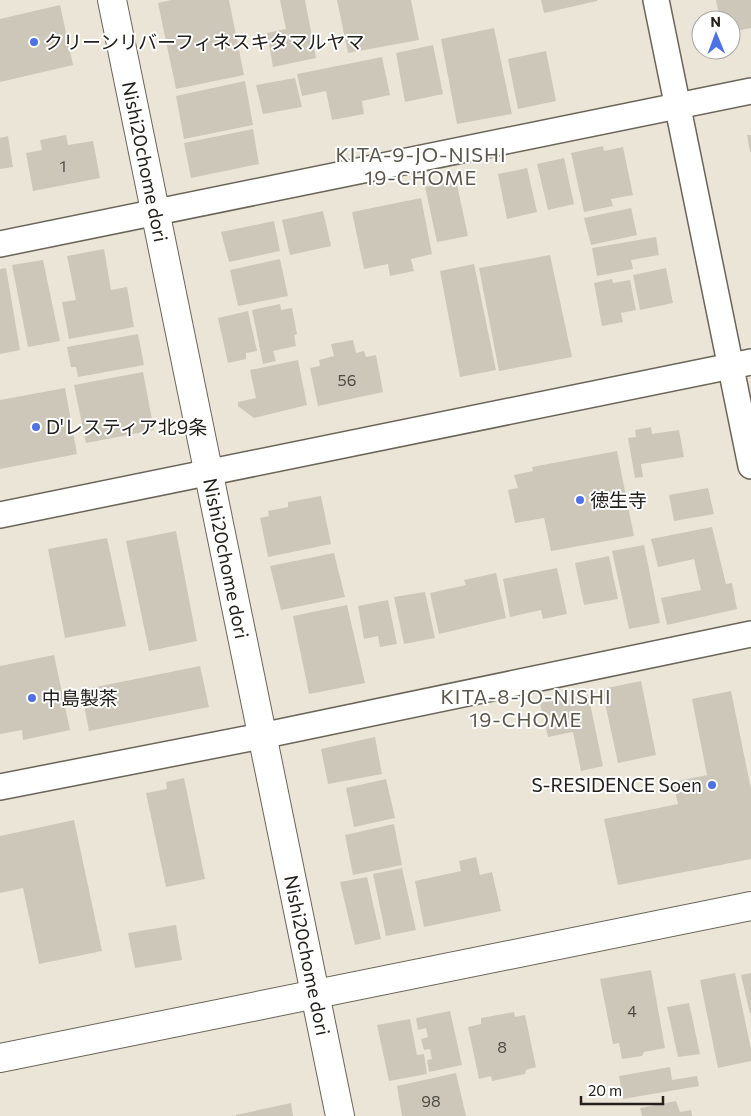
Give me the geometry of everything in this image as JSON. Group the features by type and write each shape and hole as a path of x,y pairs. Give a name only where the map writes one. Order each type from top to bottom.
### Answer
{"street":[{"name":"Nishi20chome dori","path":"112,0 340,1116"},
{"path":"656,0 678,106 741,364 751,466"},
{"path":"0,244 751,91"},
{"path":"0,515 741,364"},
{"path":"0,787 261,736 751,634"},
{"path":"0,1058 751,906"}],"building":[{"path":"171,0 229,0 244,75 176,89 158,3"},
{"path":"280,0 305,0 316,58 273,67 267,33 286,29"},
{"path":"337,0 411,0 419,40 348,53"},
{"path":"541,0 597,0 597,1 544,13"},
{"path":"716,0 751,0 751,28 741,30 741,10 718,10"},
{"name":"クリーンリバーフィネスキタマルヤマ","path":"60,5 73,65 0,82 0,19"},
{"path":"494,28 512,114 457,124 441,39"},
{"path":"433,45 443,94 405,102 396,53"},
{"path":"546,51 556,101 518,109 508,59"},
{"path":"382,57 390,95 362,101 364,114 332,120 326,91 302,96 297,74"},
{"path":"295,78 302,107 263,114 256,85"},
{"path":"245,81 253,125 184,139 176,96"},
{"path":"253,129 259,164 191,178 184,143"},
{"path":"66,135 68,145 93,141 100,178 33,191 26,153 42,150 40,140"},
{"path":"747,135 751,135 751,152 750,152"},
{"path":"8,136 13,167 0,169 0,138"},
{"path":"603,146 604,151 623,147 633,195 611,199 613,206 584,212 571,153"},
{"path":"564,158 574,204 548,210 537,164"},
{"path":"527,168 537,212 507,219 498,174"},
{"path":"456,180 468,236 437,242 425,187"},
{"path":"421,198 432,254 411,259 414,271 390,276 388,264 364,269 352,212"},
{"path":"631,208 637,235 591,245 584,218"},
{"path":"323,211 331,246 290,255 282,220"},
{"path":"274,221 280,251 229,262 221,232"},
{"path":"656,237 659,255 631,260 633,269 597,276 592,248"},
{"path":"104,249 111,290 127,287 134,327 69,339 62,302 76,300 67,256"},
{"path":"550,255 572,357 499,371 479,268"},
{"path":"280,259 288,296 238,306 230,270"},
{"path":"43,260 60,341 28,347 12,265"},
{"path":"474,264 496,370 460,377 440,271"},
{"path":"6,268 20,350 0,354 0,269"},
{"path":"666,268 673,303 640,310 633,275"},
{"path":"612,279 613,283 630,280 636,310 621,313 623,322 602,326 594,283"},
{"path":"280,304 281,310 292,308 297,334 294,335 296,346 273,351 276,361 263,364 252,310"},
{"path":"248,311 257,351 246,353 246,359 228,363 218,318"},
{"path":"138,334 144,365 78,377 76,367 71,367 67,347"},
{"path":"353,340 356,353 364,351 366,357 376,355 383,392 318,406 310,368 320,366 319,360 334,356 331,344"},
{"path":"298,360 307,405 254,418 238,406 238,402 256,398 250,370"},
{"path":"143,372 154,430 86,443 74,385"},
{"name":"D'レスティア北9条","path":"65,388 77,454 0,469 0,400"},
{"path":"651,427 652,434 679,430 684,457 641,464 643,477 635,478 628,438 636,437 635,430"},
{"path":"617,451 634,536 551,551 544,518 515,523 508,490 518,488 514,475 533,471 532,467"},
{"path":"708,488 714,514 674,521 669,495"},
{"path":"321,496 331,544 268,557 260,518 269,516 268,511 288,507 288,502"},
{"path":"712,527 726,584 732,583 737,609 667,625 661,598 701,590 694,559 658,567 651,539"},
{"path":"176,531 197,641 149,651 126,541"},
{"path":"107,538 126,626 65,638 48,549"},
{"path":"644,545 660,623 629,629 612,551"},
{"path":"334,553 345,597 281,610 270,566"},
{"path":"609,556 618,599 584,605 575,563"},
{"path":"557,568 567,614 543,619 541,610 510,617 503,579"},
{"path":"496,573 506,618 439,634 430,593 466,585 464,580"},
{"path":"425,592 435,638 404,644 394,597"},
{"path":"388,600 397,644 380,647 378,636 364,639 358,606"},
{"path":"347,605 365,683 309,694 293,616"},
{"name":"中島製茶","path":"54,655 70,730 23,740 22,730 0,734 0,666"},
{"path":"200,666 209,707 89,731 81,690"},
{"path":"641,681 656,755 618,763 602,689"},
{"name":"S-RESIDENCE Soen","path":"731,691 751,789 751,859 618,885 604,819 678,804 673,782 707,775 692,699"},
{"path":"588,694 603,766 581,771 573,732 548,737 540,703"},
{"path":"375,737 382,774 328,784 321,749"},
{"path":"184,778 205,879 166,887 146,793 167,789 166,782"},
{"path":"386,779 395,818 354,827 346,788"},
{"path":"74,820 102,951 39,964 23,888 0,893 0,836"},
{"path":"394,824 402,865 353,875 345,835"},
{"path":"476,857 480,875 492,872 501,911 424,927 415,881 461,871 459,861"},
{"path":"402,868 416,930 386,936 373,874"},
{"path":"367,877 381,939 355,945 340,882"},
{"path":"176,925 182,960 135,968 128,933"},
{"path":"651,970 665,1048 644,1052 642,1056 622,1059 619,1043 613,1044 600,979"},
{"path":"735,973 751,1049 751,1061 718,1068 700,980"},
{"path":"751,973 751,1013 750,1014 741,975"},
{"path":"689,1003 700,1054 678,1057 667,1007"},
{"path":"450,1011 462,1065 429,1072 427,1060 432,1059 430,1049 424,1050 421,1039 428,1037 426,1028 418,1030 416,1018"},
{"path":"514,1012 515,1017 525,1015 536,1067 526,1070 525,1074 492,1081 491,1076 479,1079 468,1027 481,1024 481,1018"},
{"path":"410,1019 417,1055 424,1054 427,1074 389,1081 377,1025"},
{"path":"670,1067 672,1080 697,1076 699,1086 623,1099 619,1076"},
{"path":"456,1073 466,1116 402,1116 397,1086"},
{"path":"676,1101 680,1112 691,1110 692,1116 642,1116 640,1108"},
{"path":"291,1103 293,1116 236,1116 236,1115"}],"place":[{"name":"クリーンリバーフィネスキタマルヤマ","path":"34,42"},
{"name":"D'レスティア北9条","path":"36,427"},
{"name":"徳生寺","path":"580,500"},
{"name":"中島製茶","path":"32,698"},
{"name":"S-RESIDENCE Soen","path":"712,785"}],"district":[{"name":"KITA-9-JO-NISHI 19-CHOME","path":"421,166"},
{"name":"KITA-8-JO-NISHI 19-CHOME","path":"526,708"}]}
